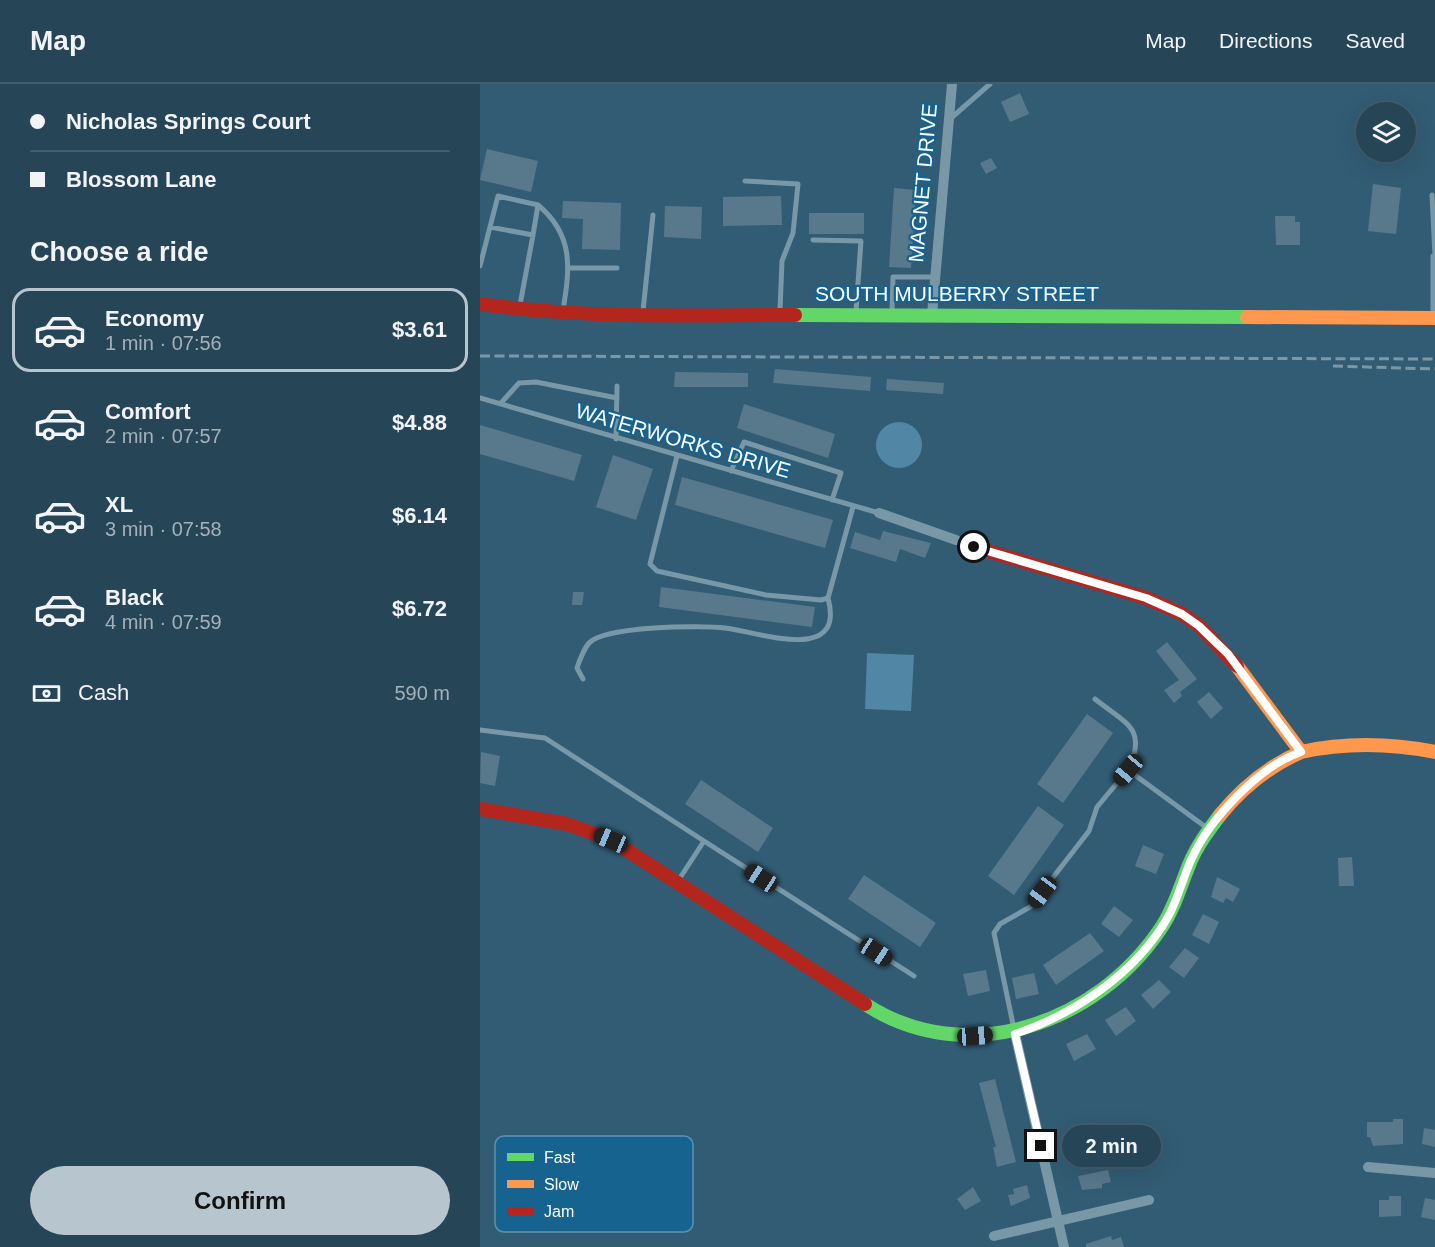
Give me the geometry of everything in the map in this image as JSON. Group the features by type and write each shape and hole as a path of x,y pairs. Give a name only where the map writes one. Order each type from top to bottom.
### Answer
{"street":[{"name":"MAGNET DRIVE","path":"932,315 933,281 952,84"},
{"name":"SOUTH MULBERRY STREET","path":"480,304 562,314 642,316 892,314 1434,318"},
{"path":"879,513 956,540"},
{"path":"974,547 1146,598 1182,614 1199,626 1228,654 1301,752"},
{"path":"480,809 545,818 590,831 611,840 875,1011 906,1025 933,1033 975,1036 1015,1034 1073,1008 1117,976 1145,951 1169,916 1192,858 1209,829 1227,805 1288,757 1335,745 1377,742 1435,752"},
{"path":"1015,1034 1064,1247"},
{"path":"1368,1167 1435,1173"},
{"path":"994,1236 1149,1200"}],"lane":[{"path":"949,120 990,84"},
{"path":"745,181 798,184 793,233 782,261 780,315"},
{"path":"1432,195 1434,318"},
{"path":"480,266 498,196 538,205 556,224 567,252 570,268 562,314"},
{"path":"520,310 538,205"},
{"path":"642,316 653,215"},
{"path":"490,226 533,235"},
{"path":"813,240 861,241 856,314"},
{"path":"570,268 617,268"},
{"path":"892,314 893,277 933,281"},
{"path":"501,403 519,383 536,382 617,398"},
{"path":"616,439 617,386"},
{"name":"WATERWORKS DRIVE","path":"480,398 879,513"},
{"path":"731,471 744,442 841,473 832,500"},
{"path":"677,456 650,564 657,571 766,595 821,600 828,598"},
{"path":"583,679 577,668 582,654 589,643 599,636 643,629 724,628 793,640 813,638 825,632 830,624 832,613 828,598 853,507"},
{"path":"1015,1034 994,933 1000,924 1030,908 1089,831 1097,807 1128,770 1136,753 1138,740 1131,727 1095,699"},
{"path":"480,730 545,738 914,976"},
{"path":"1128,770 1209,829"},
{"path":"678,882 704,841"}],"water":[{"path":"899,422 915,429 922,445 915,461 899,468 883,461 876,445 883,429"},
{"path":"867,653 914,655 911,711 865,709"}],"building":[{"path":"1020,93 1029,114 1010,122 1001,102"},
{"path":"487,149 538,161 531,192 480,180"},
{"path":"991,158 997,168 986,174 980,163"},
{"path":"1373,184 1401,188 1396,234 1368,231"},
{"path":"894,188 916,190 911,268 889,267"},
{"path":"781,196 782,225 723,226 723,197"},
{"path":"563,201 621,203 620,250 582,249 583,219 562,218"},
{"path":"665,206 702,207 701,239 664,237"},
{"path":"809,213 864,213 864,234 809,234"},
{"path":"1275,216 1295,216 1295,222 1300,222 1300,245 1276,245"},
{"path":"775,369 871,377 870,391 773,383"},
{"path":"675,372 748,373 748,387 674,387"},
{"path":"887,379 944,383 943,394 886,390"},
{"path":"744,404 835,434 828,458 737,428"},
{"path":"480,425 582,455 574,481 480,454"},
{"path":"613,455 653,469 636,520 596,507"},
{"path":"682,477 833,520 825,548 675,505"},
{"path":"883,531 931,543 925,558 900,549 896,562 850,548 855,532 880,540"},
{"path":"661,587 815,607 812,627 659,607"},
{"path":"573,592 584,592 582,605 572,605"},
{"path":"1167,642 1197,679 1180,692 1182,696 1174,703 1164,690 1179,680 1156,651"},
{"path":"1209,692 1223,708 1211,719 1197,702"},
{"path":"1087,714 1113,733 1063,803 1037,784"},
{"path":"481,752 500,756 495,786 480,783"},
{"path":"701,780 773,828 758,852 685,804"},
{"path":"1038,806 1064,825 1014,895 988,876"},
{"path":"1143,845 1164,854 1156,874 1135,866"},
{"path":"1352,857 1354,886 1339,886 1338,858"},
{"path":"864,875 936,923 920,947 848,899"},
{"path":"1217,877 1240,889 1233,902 1226,898 1223,903 1211,897"},
{"path":"1114,906 1133,920 1119,937 1101,924"},
{"path":"1203,914 1219,922 1209,944 1192,935"},
{"path":"1090,933 1104,951 1056,985 1043,965"},
{"path":"1185,948 1199,958 1184,978 1169,967"},
{"path":"986,970 990,991 968,996 963,974"},
{"path":"1034,973 1039,994 1016,999 1012,978"},
{"path":"1159,980 1171,992 1153,1009 1141,995"},
{"path":"1126,1007 1136,1021 1116,1036 1105,1020"},
{"path":"1087,1034 1096,1049 1074,1061 1066,1044"},
{"path":"995,1079 1016,1162 997,1167 993,1147 996,1147 979,1083"},
{"path":"1393,1119 1403,1119 1403,1144 1373,1146 1370,1137 1367,1137 1367,1122 1393,1122"},
{"path":"1424,1128 1435,1130 1435,1147 1422,1144"},
{"path":"1077,1134 1079,1139 1083,1138 1085,1147 1093,1145 1095,1153 1070,1159 1065,1137"},
{"path":"1108,1170 1111,1182 1102,1184 1102,1188 1082,1190 1078,1176"},
{"path":"1027,1185 1030,1198 1011,1206 1008,1195 1014,1194 1013,1189"},
{"path":"973,1187 981,1201 965,1210 957,1199"},
{"path":"1389,1196 1401,1196 1401,1216 1379,1217 1379,1200 1389,1200"},
{"path":"1425,1198 1435,1200 1435,1220 1421,1217"},
{"path":"1111,1236 1112,1240 1121,1237 1124,1247 1086,1247 1086,1244"}],"railway":[{"path":"480,356 1435,359"},
{"path":"1333,366 1435,369"}],"traffic: fast":[{"path":"795,315 1247,317"},
{"path":"865,1004 904,1024 945,1033 986,1034 1027,1027 1066,1012 1102,990 1134,962 1161,928 1173,906 1195,852 1220,815"}],"traffic: slow":[{"path":"1247,317 1435,318"},
{"path":"1237,666 1301,752 1351,745 1401,747 1435,752"},
{"path":"1220,815 1257,779 1278,764 1301,752"}],"traffic: jam":[{"path":"480,304 598,314 795,315"},
{"path":"974,547 1146,598 1182,614 1199,626 1237,666"},
{"path":"480,809 567,824 611,840 865,1004"}],"route":[{"path":"974,547 1146,598 1182,614 1215,639 1228,654 1301,752 1288,757 1227,805 1192,858 1169,916 1145,951 1117,976 1073,1008 1015,1034 1041,1146"}]}
